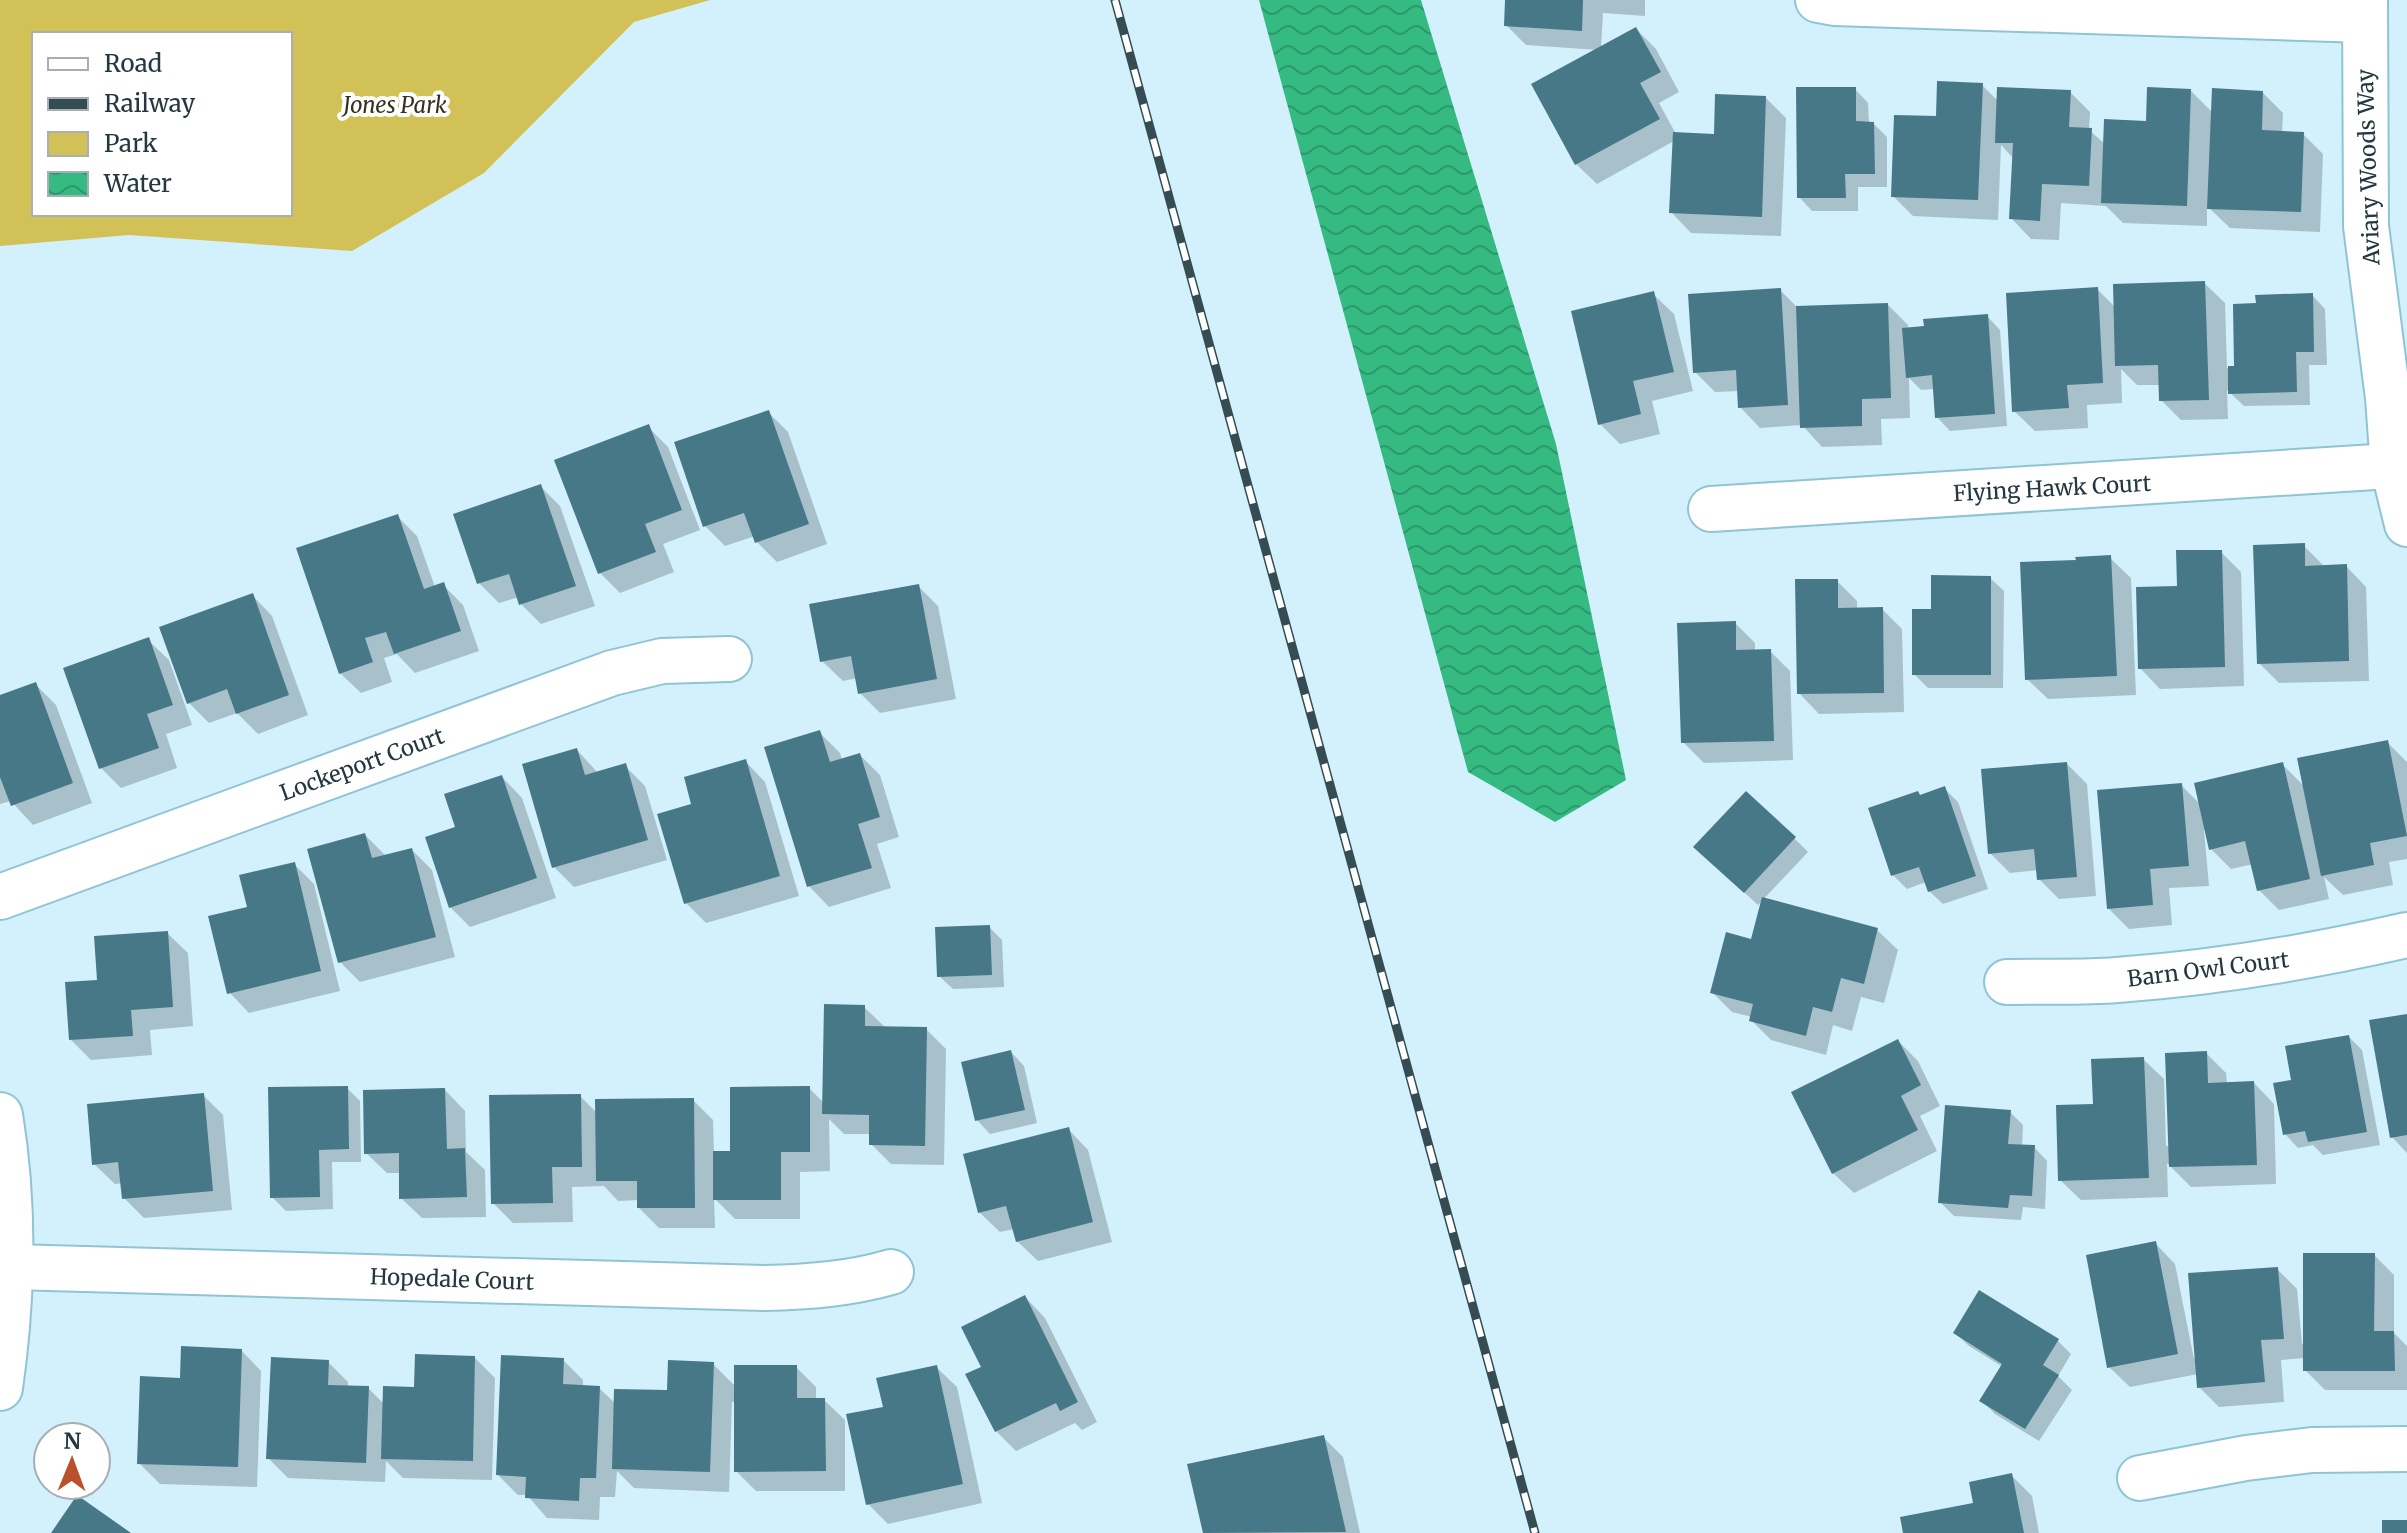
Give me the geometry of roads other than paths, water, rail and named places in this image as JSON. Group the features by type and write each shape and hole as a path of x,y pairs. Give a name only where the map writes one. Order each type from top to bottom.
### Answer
{"street":[{"path":"1818,0 1834,3 2364,10"},
{"name":"Aviary Woods Way","path":"2364,10 2366,226 2407,524"},
{"name":"Flying Hawk Court","path":"1711,509 2400,466"},
{"name":"Lockeport Court","path":"0,897 612,673 662,661 729,659"},
{"name":"Barn Owl Court","path":"2007,982 2114,980 2221,970 2328,953 2407,935"},
{"path":"0,1115 8,1163 12,1267 0,1388"},
{"name":"Hopedale Court","path":"12,1267 764,1288 827,1285 865,1280 891,1272"},
{"path":"2140,1478 2259,1456 2312,1450 2407,1449"}],"water":[{"path":"1259,0 1421,0 1556,444 1626,780 1555,822 1468,772"}],"railway":[{"path":"1115,0 1535,1533"}],"park label":[{"name":"Jones Park","path":"395,105"}]}
